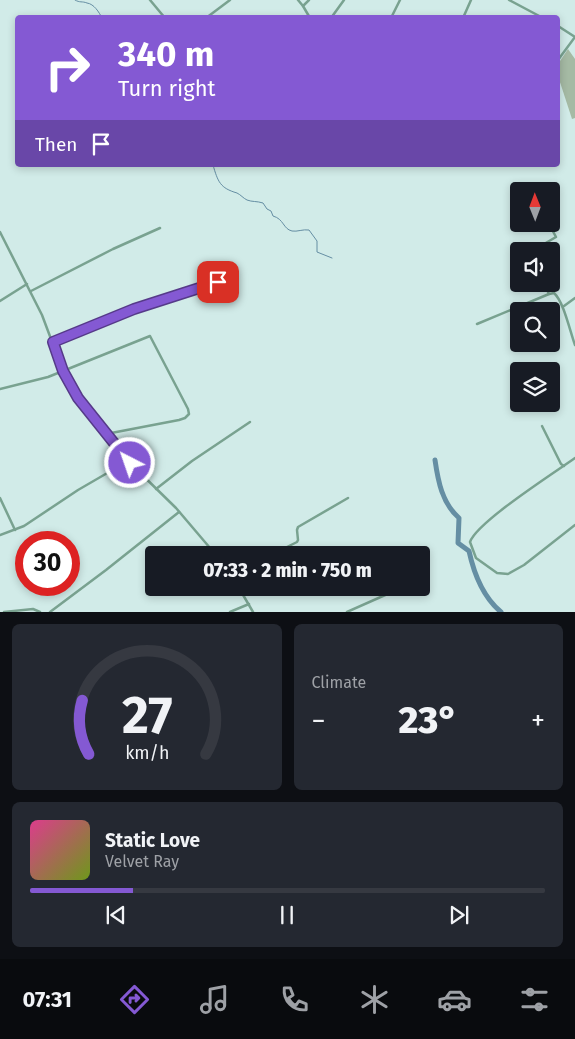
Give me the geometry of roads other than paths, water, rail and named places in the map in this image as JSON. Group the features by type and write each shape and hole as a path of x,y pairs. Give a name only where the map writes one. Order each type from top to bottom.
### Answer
{"street":[{"path":"150,0 162,15"},
{"path":"210,15 230,0"},
{"path":"298,0 308,15"},
{"path":"303,6 309,0"},
{"path":"333,15 344,0"},
{"path":"392,15 400,0"},
{"path":"464,15 471,0"},
{"path":"509,0 537,15"},
{"path":"560,27 575,37 560,57"},
{"path":"30,291 107,252 160,228"},
{"path":"0,232 27,284 53,342 63,371 78,398 128,461 179,512 208,546"},
{"path":"547,242 556,237 553,232"},
{"path":"53,342 134,309 218,282"},
{"path":"0,301 27,284"},
{"path":"477,324 549,294 556,294 564,306 575,345"},
{"path":"564,306 575,298"},
{"path":"0,389 34,382 151,336 188,409 188,416 179,420 106,434"},
{"path":"156,489 192,461 250,422"},
{"path":"542,426 561,464 564,466"},
{"path":"575,458 479,528 472,536 471,548 476,558 497,573 508,574 524,565 575,525"},
{"path":"0,535 28,523 78,490 128,461"},
{"path":"0,498 15,530"},
{"path":"289,546 298,540 298,527 348,498"},
{"path":"50,612 179,512"},
{"path":"244,596 253,612"},
{"path":"347,612 383,596"},
{"path":"230,612 249,604"},
{"path":"4,612 33,609 40,612"}],"waterway":[{"path":"75,0 92,5 100,15"},
{"path":"214,167 220,184 247,200 263,203 273,216 277,217 289,230 309,230 317,241 317,252 332,258"},
{"path":"435,460 439,484 445,499 448,506 459,518 458,543 469,551 484,592 501,612"}]}
